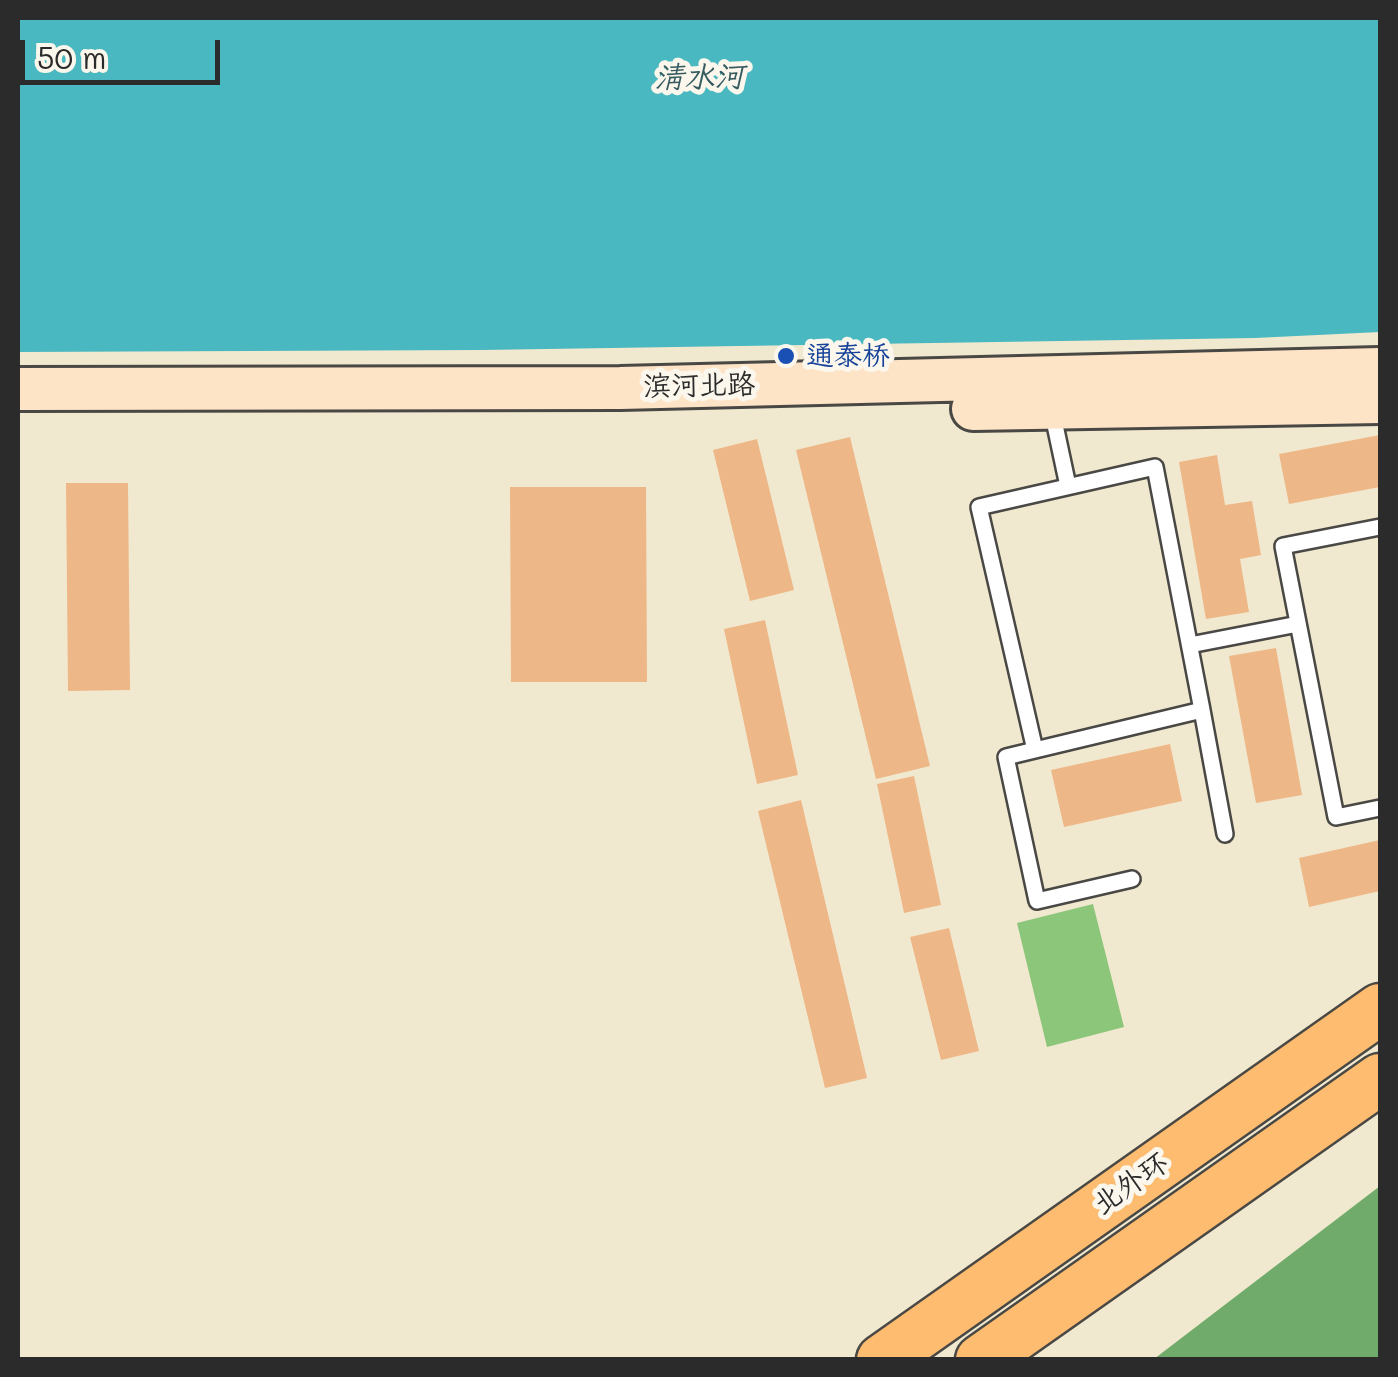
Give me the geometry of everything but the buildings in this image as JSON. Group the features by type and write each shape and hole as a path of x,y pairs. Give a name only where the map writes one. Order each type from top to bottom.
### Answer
{"highway":[{"name":"北外环","path":"882,1360 1380,1008"},
{"name":"北外环","path":"981,1360 1380,1079"}],"main road":[{"name":"滨河北路","path":"18,418 1052,392 1380,369"},
{"name":"滨河北路","path":"18,389 1052,392 1380,402"}],"lane":[{"path":"1052,392 1068,486"},
{"path":"1035,750 979,507 1156,466 1225,834"},
{"path":"1380,527 1283,546 1336,818 1380,808"},
{"path":"1190,645 1298,624"},
{"path":"1132,879 1037,900 1006,757 1202,710"}],"green space":[{"path":"1093,904 1124,1027 1047,1047 1017,923"},
{"path":"1380,1186 1380,1359 1154,1359"}],"water":[{"name":"清水河","path":"18,18 1380,18 1380,332 1255,338 482,350 18,352"}],"place":[{"name":"通泰桥","path":"786,356"}]}
